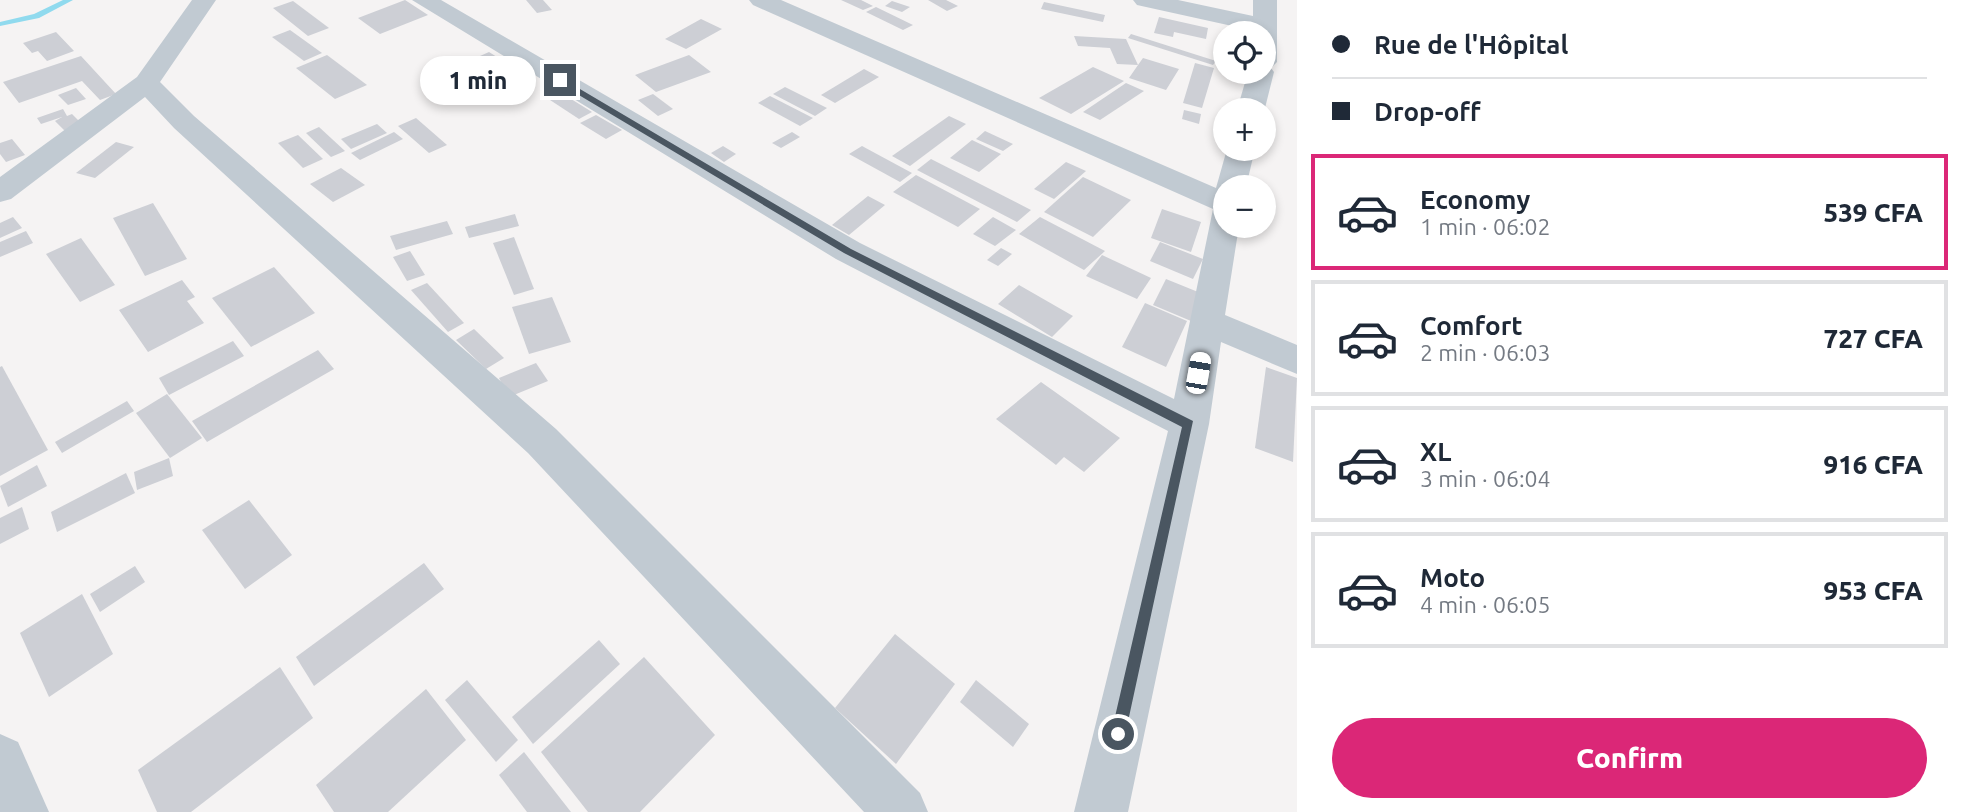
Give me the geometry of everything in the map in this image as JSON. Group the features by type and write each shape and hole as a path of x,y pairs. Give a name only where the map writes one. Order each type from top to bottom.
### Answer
{"street":[{"path":"0,192 146,83 204,0"},
{"path":"424,0 848,251 1189,424"},
{"path":"761,0 1213,197"},
{"path":"1145,0 1244,21"},
{"path":"1263,21 1265,0"},
{"path":"146,83 184,122 542,441 901,812"},
{"path":"1101,812 1189,424 1221,238"},
{"path":"1208,322 1297,360"},
{"path":"0,760 22,812"}],"building":[{"path":"405,0 428,15 380,34 358,18"},
{"path":"526,0 543,0 552,10 537,13"},
{"path":"841,0 861,0 873,6 863,10"},
{"path":"928,0 946,0 958,6 947,11"},
{"path":"293,1 329,28 308,36 273,8"},
{"path":"892,1 910,7 902,12 885,6"},
{"path":"1044,2 1105,15 1103,22 1041,9"},
{"path":"876,7 913,25 903,30 866,12"},
{"path":"1159,17 1208,28 1206,39 1174,32 1173,37 1154,33"},
{"path":"701,19 722,29 686,49 665,39"},
{"path":"290,30 322,53 304,61 272,37"},
{"path":"56,32 74,51 47,61 38,51 32,53 23,43"},
{"path":"1131,34 1213,60 1213,65 1128,38"},
{"path":"1074,36 1126,39 1138,65 1117,64 1110,48 1078,46"},
{"path":"489,52 529,77 510,86 471,60"},
{"path":"327,55 367,85 335,99 296,68"},
{"path":"689,55 711,72 656,92 635,75"},
{"path":"81,56 116,94 100,100 82,81 19,103 3,82"},
{"path":"1143,58 1179,69 1166,90 1129,78"},
{"path":"1195,63 1213,68 1202,108 1183,103"},
{"path":"1093,67 1124,81 1071,114 1039,98"},
{"path":"864,69 879,77 835,103 821,95"},
{"path":"1126,83 1144,91 1100,120 1083,112"},
{"path":"785,87 827,108 815,116 773,94"},
{"path":"76,88 86,99 68,105 58,95"},
{"path":"563,94 592,112 579,119 550,100"},
{"path":"653,94 673,109 658,116 638,100"},
{"path":"770,96 813,118 800,126 758,103"},
{"path":"63,109 67,116 72,114 85,127 68,134 55,121 62,117 41,124 37,118"},
{"path":"1184,110 1201,114 1199,124 1182,119"},
{"path":"596,115 622,130 606,139 580,123"},
{"path":"949,116 966,124 910,166 892,156"},
{"path":"416,118 447,145 429,153 398,126"},
{"path":"377,124 387,133 351,149 341,139"},
{"path":"319,127 345,151 331,157 306,133"},
{"path":"985,131 1013,144 1003,151 976,139"},
{"path":"394,132 403,139 360,160 351,153"},
{"path":"792,132 800,137 781,148 772,143"},
{"path":"298,135 323,159 303,168 278,143"},
{"path":"12,139 25,155 6,162 0,154 0,143"},
{"path":"972,140 1001,154 979,172 950,158"},
{"path":"116,142 134,147 95,178 76,173"},
{"path":"723,146 736,154 724,162 711,153"},
{"path":"862,146 912,173 900,182 849,154"},
{"path":"931,159 1031,210 1017,222 917,170"},
{"path":"1066,162 1086,171 1054,199 1034,189"},
{"path":"341,168 365,185 333,202 310,184"},
{"path":"916,175 980,209 958,227 893,192"},
{"path":"1083,177 1131,200 1093,237 1044,212"},
{"path":"868,196 885,205 849,235 832,225"},
{"path":"153,203 187,259 145,276 113,218"},
{"path":"1162,209 1201,222 1191,252 1151,238"},
{"path":"515,214 519,226 469,238 465,227"},
{"path":"13,217 22,228 0,238 0,223"},
{"path":"993,217 1016,230 995,246 973,234"},
{"path":"1040,217 1105,251 1084,270 1019,234"},
{"path":"447,221 453,234 396,250 390,236"},
{"path":"26,231 33,243 0,257 0,242"},
{"path":"514,237 534,289 514,295 493,243"},
{"path":"81,238 115,285 80,302 46,254"},
{"path":"1160,242 1203,259 1193,279 1150,261"},
{"path":"1001,248 1012,254 998,266 987,260"},
{"path":"410,251 425,275 407,281 393,257"},
{"path":"1102,255 1151,278 1137,299 1086,276"},
{"path":"274,267 315,313 251,347 212,298"},
{"path":"1166,279 1203,294 1191,321 1153,305"},
{"path":"182,280 195,297 187,301 204,323 148,352 119,310"},
{"path":"427,283 464,323 448,332 411,290"},
{"path":"1019,285 1073,316 1052,337 998,304"},
{"path":"552,297 571,342 529,354 512,307"},
{"path":"1145,303 1187,321 1166,367 1122,347"},
{"path":"474,329 504,358 486,369 456,340"},
{"path":"233,341 244,356 169,395 159,378"},
{"path":"318,350 334,369 207,442 192,421"},
{"path":"536,363 548,381 509,397 499,378"},
{"path":"2,366 48,450 0,476 0,367"},
{"path":"1266,367 1297,378 1293,462 1255,448"},
{"path":"1041,382 1120,438 1084,472 1064,457 1056,465 996,419"},
{"path":"167,394 202,438 170,458 136,413"},
{"path":"127,401 134,411 62,453 55,442"},
{"path":"169,458 173,476 137,490 134,472"},
{"path":"37,465 47,486 8,507 0,486"},
{"path":"126,473 135,493 57,532 51,512"},
{"path":"249,500 292,555 245,589 202,530"},
{"path":"22,507 29,529 0,544 0,518"},
{"path":"424,563 444,589 314,686 296,657"},
{"path":"135,566 145,582 100,612 90,594"},
{"path":"82,594 113,654 49,697 20,633"},
{"path":"895,634 955,684 896,764 835,708"},
{"path":"599,640 620,664 533,744 512,717"},
{"path":"644,657 715,735 640,812 588,812 541,752"},
{"path":"280,667 313,718 191,812 157,812 138,770"},
{"path":"467,680 518,740 496,762 445,700"},
{"path":"976,680 1029,724 1013,747 960,702"},
{"path":"426,689 466,740 388,812 334,812 316,785"},
{"path":"524,752 571,812 527,812 499,775"}],"waterway":[{"path":"0,24 36,16 69,0"}],"route":[{"path":"560,80 848,251 1189,424 1118,734"}]}
